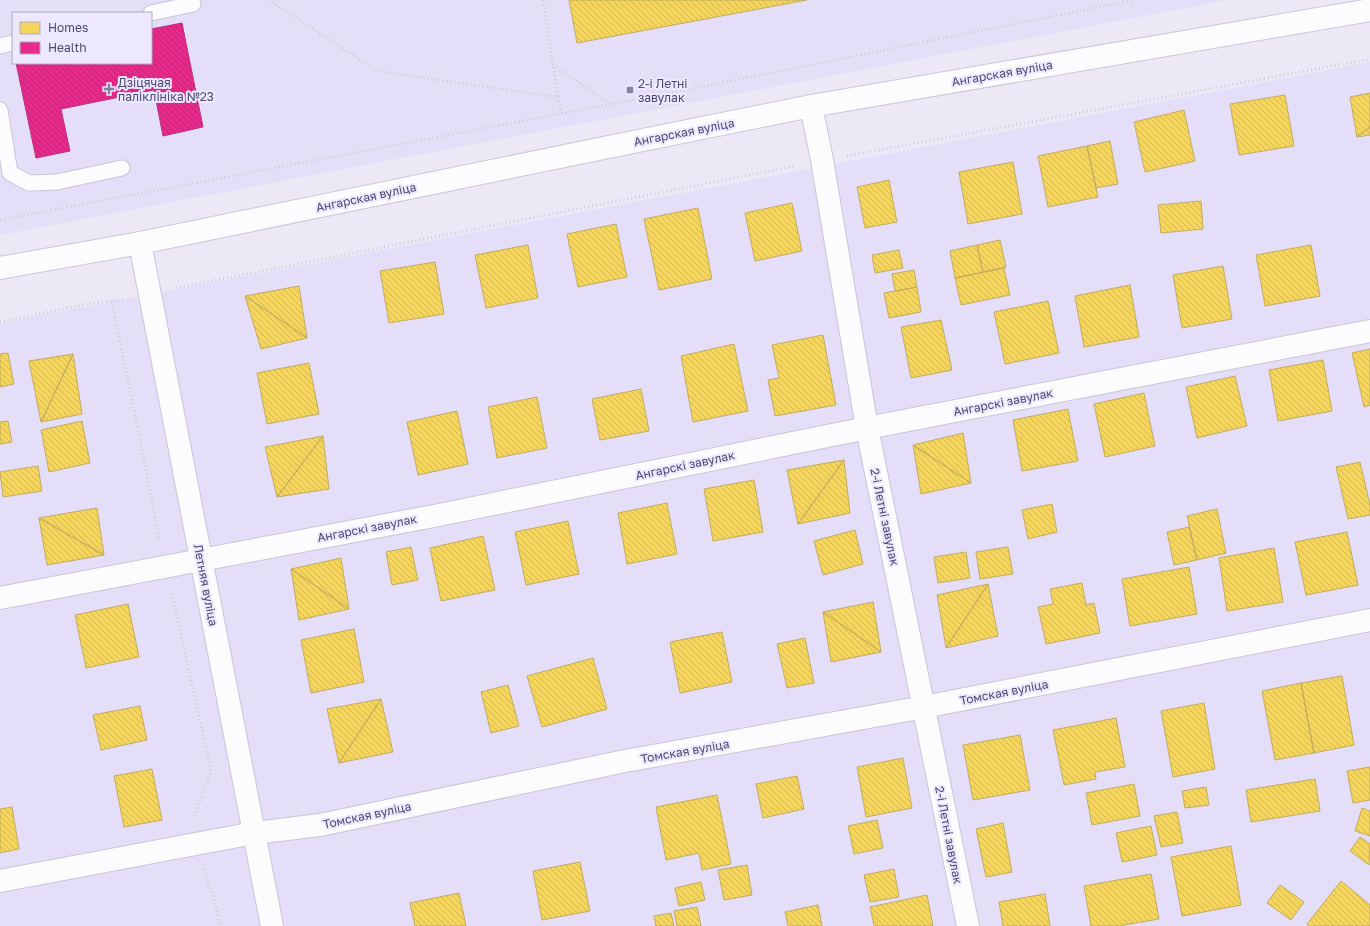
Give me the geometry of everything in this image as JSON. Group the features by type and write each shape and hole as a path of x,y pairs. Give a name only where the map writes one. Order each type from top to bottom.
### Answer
{"street":[{"name":"Ангарская вуліца","path":"0,268 140,243 811,106 1370,10"},
{"name":"2-і Летні завулак","path":"811,106 822,160 867,428 968,926"},
{"name":"Летняя вуліца","path":"140,243 272,926"},
{"name":"Ангарскі завулак","path":"0,598 447,513 867,428 1370,331"},
{"name":"Томская вуліца","path":"0,881 254,833 320,825 625,761 924,707 1370,620"}],"lane":[{"path":"152,13 193,4"},
{"path":"0,46 12,43"},
{"path":"0,110 10,173 29,183 56,182 122,168"}],"path":[{"path":"269,0 377,71 558,97"},
{"path":"543,0 562,114"},
{"path":"0,220 562,114 1133,0"},
{"path":"0,322 87,304 150,294 822,160 1370,59"},
{"path":"553,65 611,104"},
{"path":"112,301 166,567 211,771 194,816 209,887 213,894 220,926"}],"shaded area":[{"path":"0,0 1227,0 0,235"},
{"path":"1370,62 1370,926 0,926 0,323"}],"building: Homes":[{"path":"569,0 807,0 577,43"},
{"path":"1370,93 1370,127 1357,137 1350,97"},
{"path":"1285,95 1294,146 1239,155 1230,104"},
{"path":"1184,110 1195,161 1145,172 1134,122"},
{"path":"1370,127 1370,135 1357,137"},
{"path":"1110,141 1118,184 1096,188 1087,146"},
{"path":"1087,146 1098,197 1048,207 1038,156"},
{"path":"1013,162 1022,214 968,224 959,172"},
{"path":"889,180 897,222 865,228 857,187"},
{"path":"1201,201 1203,229 1161,233 1158,205"},
{"path":"792,203 802,251 755,261 745,213"},
{"path":"698,208 712,279 659,290 644,219"},
{"path":"616,224 627,277 578,287 567,234"},
{"path":"1000,240 1006,267 983,272 977,245"},
{"path":"528,245 538,298 486,308 475,255"},
{"path":"977,245 983,272 955,278 950,251"},
{"path":"1311,245 1320,296 1265,306 1256,255"},
{"path":"899,250 903,268 875,273 872,255"},
{"path":"435,262 444,314 389,323 380,271"},
{"path":"1223,266 1232,319 1182,328 1173,275"},
{"path":"1004,268 1010,295 961,305 955,278"},
{"path":"914,270 917,287 895,291 892,274"},
{"path":"1130,285 1139,337 1084,347 1075,296"},
{"path":"299,286 307,338 245,296"},
{"path":"917,287 921,312 889,318 884,293"},
{"path":"245,296 307,338 261,349"},
{"path":"1048,301 1059,353 1005,364 994,312"},
{"path":"941,320 952,370 911,378 901,327"},
{"path":"823,335 836,405 775,416 768,380 779,378 772,345"},
{"path":"734,344 748,411 693,422 681,356"},
{"path":"1370,349 1370,405 1364,407 1352,353"},
{"path":"8,353 14,384 0,387 0,354"},
{"path":"73,354 41,422 29,361"},
{"path":"73,354 82,414 41,422"},
{"path":"1323,360 1332,411 1278,421 1269,370"},
{"path":"309,363 319,414 267,424 257,373"},
{"path":"1235,376 1247,426 1197,438 1186,387"},
{"path":"641,389 649,431 600,440 592,399"},
{"path":"1144,393 1155,446 1105,457 1094,404"},
{"path":"537,397 547,448 497,458 488,407"},
{"path":"1068,409 1078,461 1022,471 1013,420"},
{"path":"457,411 468,464 418,475 407,422"},
{"path":"8,421 12,442 0,444 0,422"},
{"path":"82,421 90,463 49,472 41,430"},
{"path":"963,433 971,483 913,445"},
{"path":"323,436 277,497 265,447"},
{"path":"323,436 329,489 277,497"},
{"path":"913,445 971,483 921,494"},
{"path":"844,460 850,513 798,524"},
{"path":"844,460 798,524 787,470"},
{"path":"1360,462 1370,505 1370,515 1348,519 1336,467"},
{"path":"38,466 42,491 3,497 0,472"},
{"path":"754,480 763,532 713,541 704,489"},
{"path":"667,503 677,554 627,564 618,513"},
{"path":"1052,504 1057,532 1028,539 1022,510"},
{"path":"97,508 104,555 39,518"},
{"path":"1217,509 1226,553 1197,560 1187,516"},
{"path":"39,518 104,555 47,565"},
{"path":"568,521 579,574 526,585 515,532"},
{"path":"1189,527 1197,560 1174,565 1167,532"},
{"path":"855,530 863,564 823,575 814,541"},
{"path":"1347,532 1358,585 1306,595 1295,542"},
{"path":"483,536 495,590 441,601 430,548"},
{"path":"411,547 418,580 392,585 386,552"},
{"path":"1008,547 1013,574 980,579 976,552"},
{"path":"1274,548 1283,602 1227,611 1219,558"},
{"path":"966,552 970,578 938,583 934,557"},
{"path":"341,558 349,609 291,569"},
{"path":"1189,567 1197,614 1130,626 1122,579"},
{"path":"291,569 349,609 299,620"},
{"path":"1082,583 1086,605 1094,603 1100,633 1046,644 1038,607 1053,604 1050,589"},
{"path":"988,584 998,636 946,648"},
{"path":"988,584 946,648 937,595"},
{"path":"873,602 881,652 823,612"},
{"path":"128,604 139,657 86,668 75,615"},
{"path":"823,612 881,652 831,662"},
{"path":"354,629 364,682 311,693 301,640"},
{"path":"722,632 732,682 680,693 670,642"},
{"path":"805,638 814,683 787,688 777,644"},
{"path":"593,658 607,709 542,727 527,676"},
{"path":"1342,676 1354,745 1314,753 1301,683"},
{"path":"1301,683 1314,753 1275,760 1262,691"},
{"path":"508,685 519,726 491,733 481,692"},
{"path":"381,699 393,752 339,763"},
{"path":"381,699 339,763 327,709"},
{"path":"1204,703 1215,769 1173,777 1161,711"},
{"path":"140,706 147,740 101,750 93,715"},
{"path":"1116,718 1125,767 1095,772 1096,779 1064,785 1053,730"},
{"path":"1020,735 1030,790 973,800 963,745"},
{"path":"903,758 912,808 866,817 857,767"},
{"path":"1370,767 1370,800 1353,803 1347,771"},
{"path":"152,769 162,820 124,827 114,776"},
{"path":"797,776 804,809 763,818 756,784"},
{"path":"1315,779 1320,811 1251,822 1246,790"},
{"path":"1134,784 1140,816 1092,825 1086,793"},
{"path":"1206,787 1209,805 1185,808 1182,791"},
{"path":"717,795 731,864 702,870 699,853 666,860 656,807"},
{"path":"12,807 19,849 0,853 0,809"},
{"path":"1362,808 1370,811 1370,836 1355,831"},
{"path":"1177,812 1183,843 1161,847 1154,816"},
{"path":"877,820 883,848 854,854 848,826"},
{"path":"1003,823 1012,872 986,877 976,829"},
{"path":"1151,826 1157,855 1122,862 1116,833"},
{"path":"1360,837 1370,844 1369,865 1350,851"},
{"path":"1231,846 1241,905 1182,916 1171,857"},
{"path":"580,862 590,911 542,920 533,871"},
{"path":"747,865 752,895 724,900 718,870"},
{"path":"894,869 899,897 870,902 864,875"},
{"path":"1151,874 1159,919 1118,926 1091,926 1084,886"},
{"path":"1341,881 1370,905 1370,926 1310,926 1307,924"},
{"path":"701,882 705,900 679,906 675,888"},
{"path":"1280,885 1304,902 1291,920 1267,903"},
{"path":"459,893 466,926 415,926 410,903"},
{"path":"1045,894 1050,926 1003,926 999,902"},
{"path":"927,895 933,926 874,926 870,907"},
{"path":"818,905 822,926 788,926 785,912"},
{"path":"697,907 701,926 677,926 674,911"},
{"path":"671,913 674,926 656,926 654,916"}],"building: Health":[{"name":"Дзіцячая паліклініка №23","path":"182,23 203,127 163,136 154,90 61,109 70,151 36,158 16,64 152,64 152,29"}],"place":[{"name":"Дзіцячая паліклініка №23","path":"109,89"},
{"name":"2-і Летні завулак","path":"630,90"}]}
